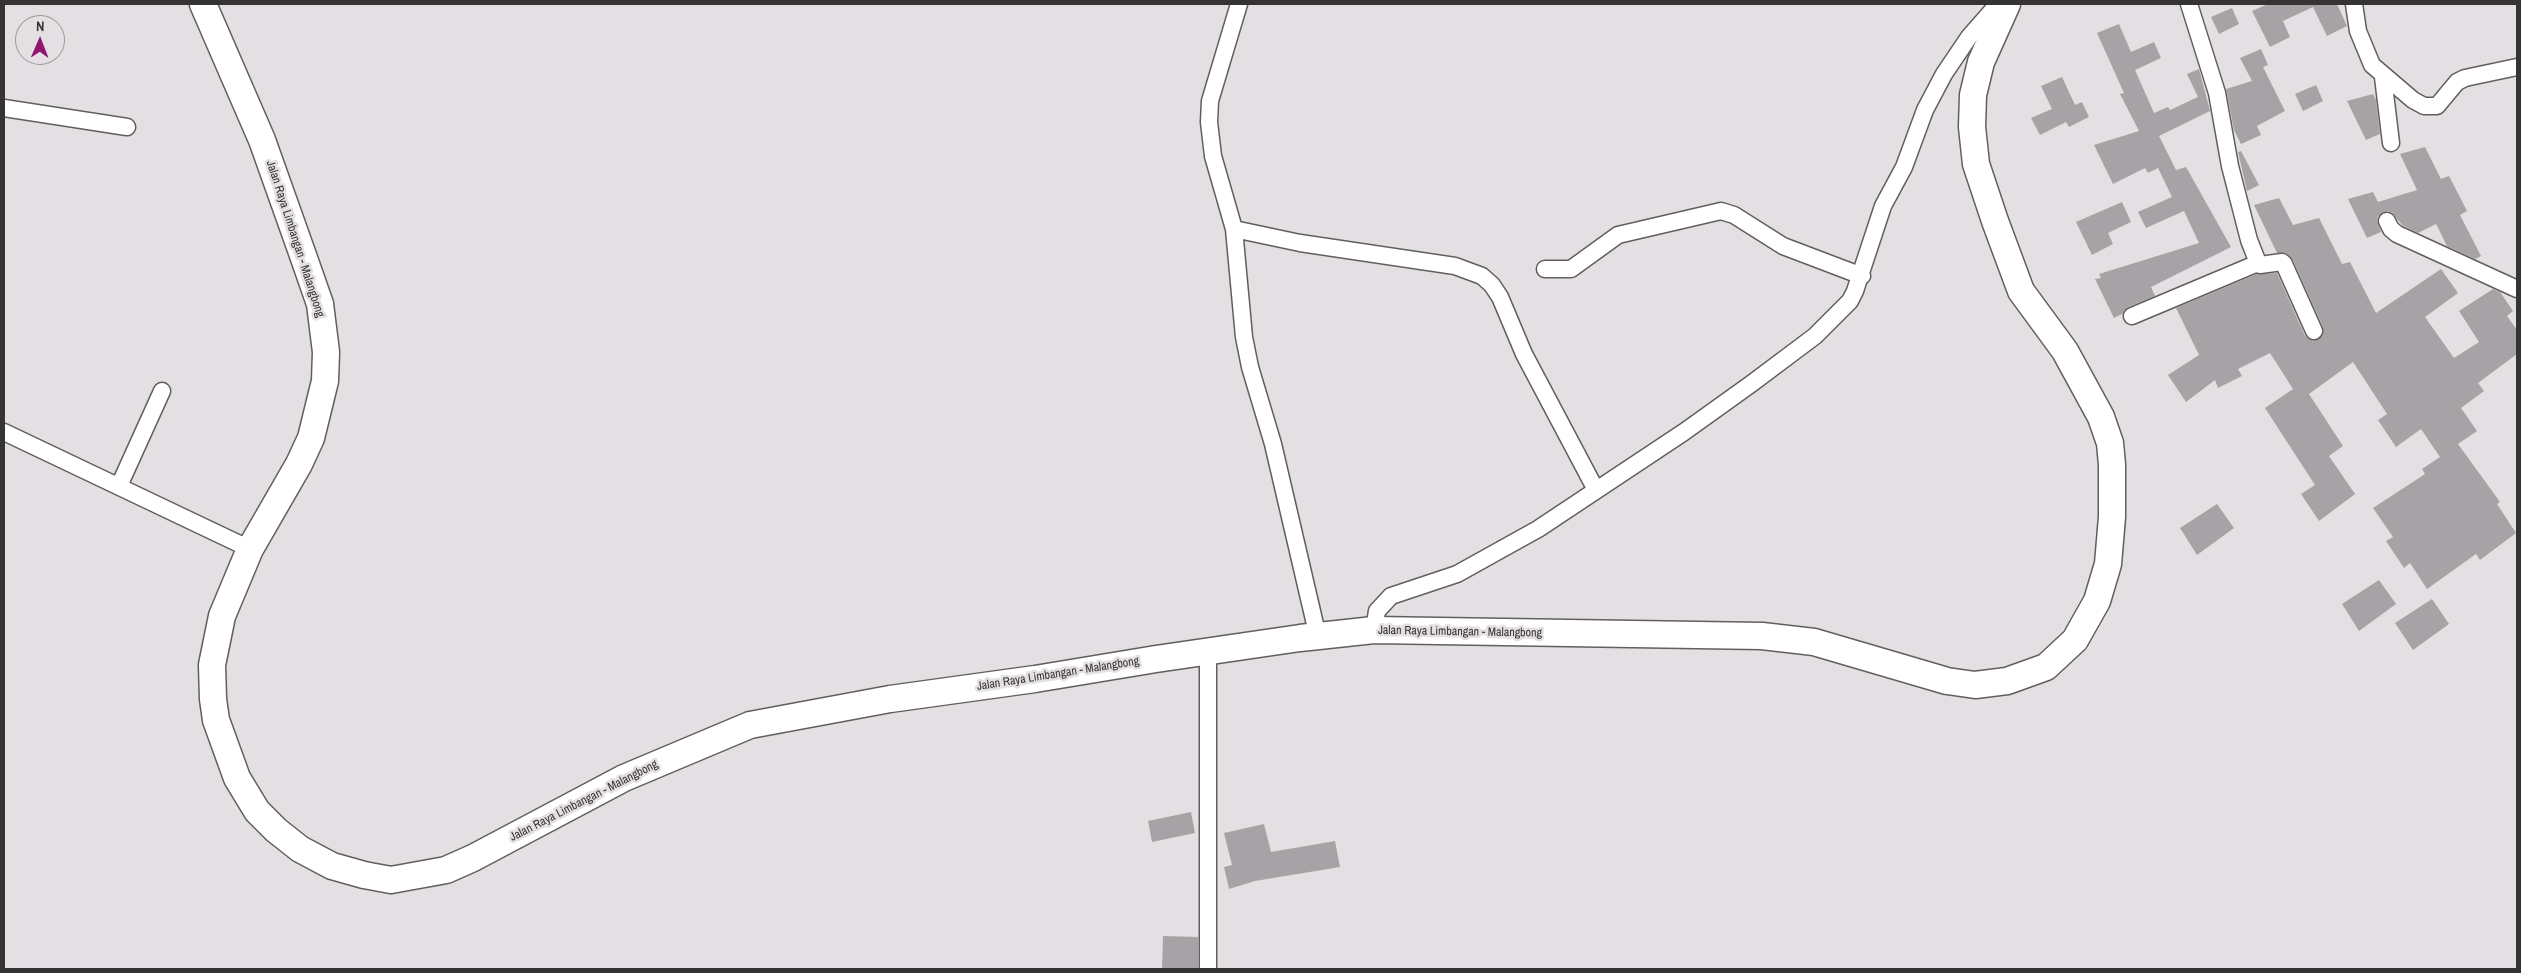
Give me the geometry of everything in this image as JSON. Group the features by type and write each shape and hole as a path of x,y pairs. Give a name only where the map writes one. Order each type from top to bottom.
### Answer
{"highway":[{"name":"Jalan Raya Limbangan - Malangbong","path":"203,4 262,140 305,261 320,304 326,352 325,381 311,438 295,472 250,549 222,616 212,665 212,699 216,720 238,778 257,811 276,830 300,849 332,866 391,880 446,870 473,858 624,778 750,725 890,699 1035,679 1208,651 1374,630 1762,636 1814,642 1948,681 1975,685 2008,682 2046,667 2075,640 2096,601 2108,564 2112,517 2110,444 2101,417 2065,351 2021,290 1976,164 1972,127 1973,95 1981,62 2007,4"}],"street":[{"path":"1238,4 1214,81 1209,122 1213,156 1234,228 1244,337 1250,367 1275,454 1318,637"},
{"path":"1374,630 1377,611 1391,596 1457,574 1538,529 1699,422 1815,336 1850,301 1862,276 1883,206 1904,167 1925,110 1944,74 1969,37 1998,4"},
{"path":"2189,4 2217,93 2230,166 2249,240 2260,266 2282,262 2284,264 2314,331"},
{"path":"2354,4 2358,31 2365,52 2372,65 2383,77 2413,100 2430,107 2442,103 2457,82 2465,78 2517,67"},
{"path":"2383,77 2391,143"},
{"path":"4,108 127,127"},
{"path":"1545,269 1571,270 1609,240 1623,233 1721,211 1734,216 1783,246 1862,276"},
{"path":"2387,221 2391,230 2397,234 2517,290"},
{"path":"1234,228 1300,243 1455,266 1482,276 1492,285 1500,298 1524,354 1596,490"},
{"path":"2132,316 2258,263"},
{"path":"119,486 162,391"},
{"path":"4,432 250,549"},
{"path":"1208,651 1208,969"}],"building":[{"path":"2268,4 2337,4 2347,26 2327,36 2313,7 2283,21 2290,37 2270,47 2252,11"},
{"path":"2232,8 2239,24 2219,34 2211,17"},
{"path":"2119,24 2131,52 2154,42 2161,58 2135,70 2154,113 2168,107 2170,110 2198,97 2187,74 2199,69 2210,111 2159,136 2176,170 2186,167 2231,247 2151,287 2155,296 2128,307 2122,314 2114,318 2095,279 2101,278 2099,274 2199,243 2184,211 2146,228 2138,212 2172,197 2158,168 2148,173 2145,168 2113,184 2094,145 2139,131 2120,94 2124,93 2097,33"},
{"path":"2261,49 2268,65 2263,67 2285,111 2257,126 2261,135 2241,144 2234,130 2226,89 2252,81 2240,58"},
{"path":"2062,77 2075,105 2082,102 2089,117 2069,127 2066,122 2040,135 2031,118 2052,109 2041,86"},
{"path":"2316,85 2323,101 2303,111 2295,94"},
{"path":"2373,94 2376,100 2380,134 2366,140 2347,101"},
{"path":"2425,147 2441,179 2449,176 2467,211 2460,215 2481,256 2475,259 2447,246 2436,224 2418,233 2402,225 2393,213 2388,211 2378,216 2377,221 2381,232 2367,238 2348,199 2373,192 2378,202 2417,190 2400,154"},
{"path":"2241,151 2259,185 2247,191 2238,152"},
{"path":"2279,198 2293,225 2319,218 2342,264 2350,262 2376,313 2441,269 2458,293 2425,317 2454,358 2479,342 2459,311 2493,289 2500,292 2513,311 2507,316 2517,330 2517,354 2478,383 2484,391 2461,408 2477,431 2458,444 2500,502 2497,504 2516,533 2480,560 2476,554 2427,589 2410,563 2404,568 2386,541 2393,537 2373,508 2425,474 2422,469 2440,457 2421,429 2396,447 2378,420 2387,414 2353,362 2309,394 2343,446 2329,456 2355,494 2319,521 2301,494 2315,485 2265,408 2293,389 2270,353 2238,369 2242,376 2218,388 2215,380 2186,402 2168,375 2199,355 2176,308 2257,274 2277,273 2305,336 2313,341 2322,336 2323,327 2293,260 2286,253 2277,253 2254,205"},
{"path":"2122,202 2131,222 2108,233 2113,244 2092,255 2076,222"},
{"path":"2217,504 2234,528 2197,555 2180,528"},
{"path":"2379,580 2396,604 2359,631 2342,604"},
{"path":"2432,599 2449,624 2413,650 2395,623"},
{"path":"1191,812 1195,833 1152,842 1148,821"},
{"path":"1264,824 1271,852 1335,841 1340,867 1255,881 1229,889 1224,867 1232,865 1224,833"},
{"path":"1163,936 1198,937 1198,969 1162,969"}]}
